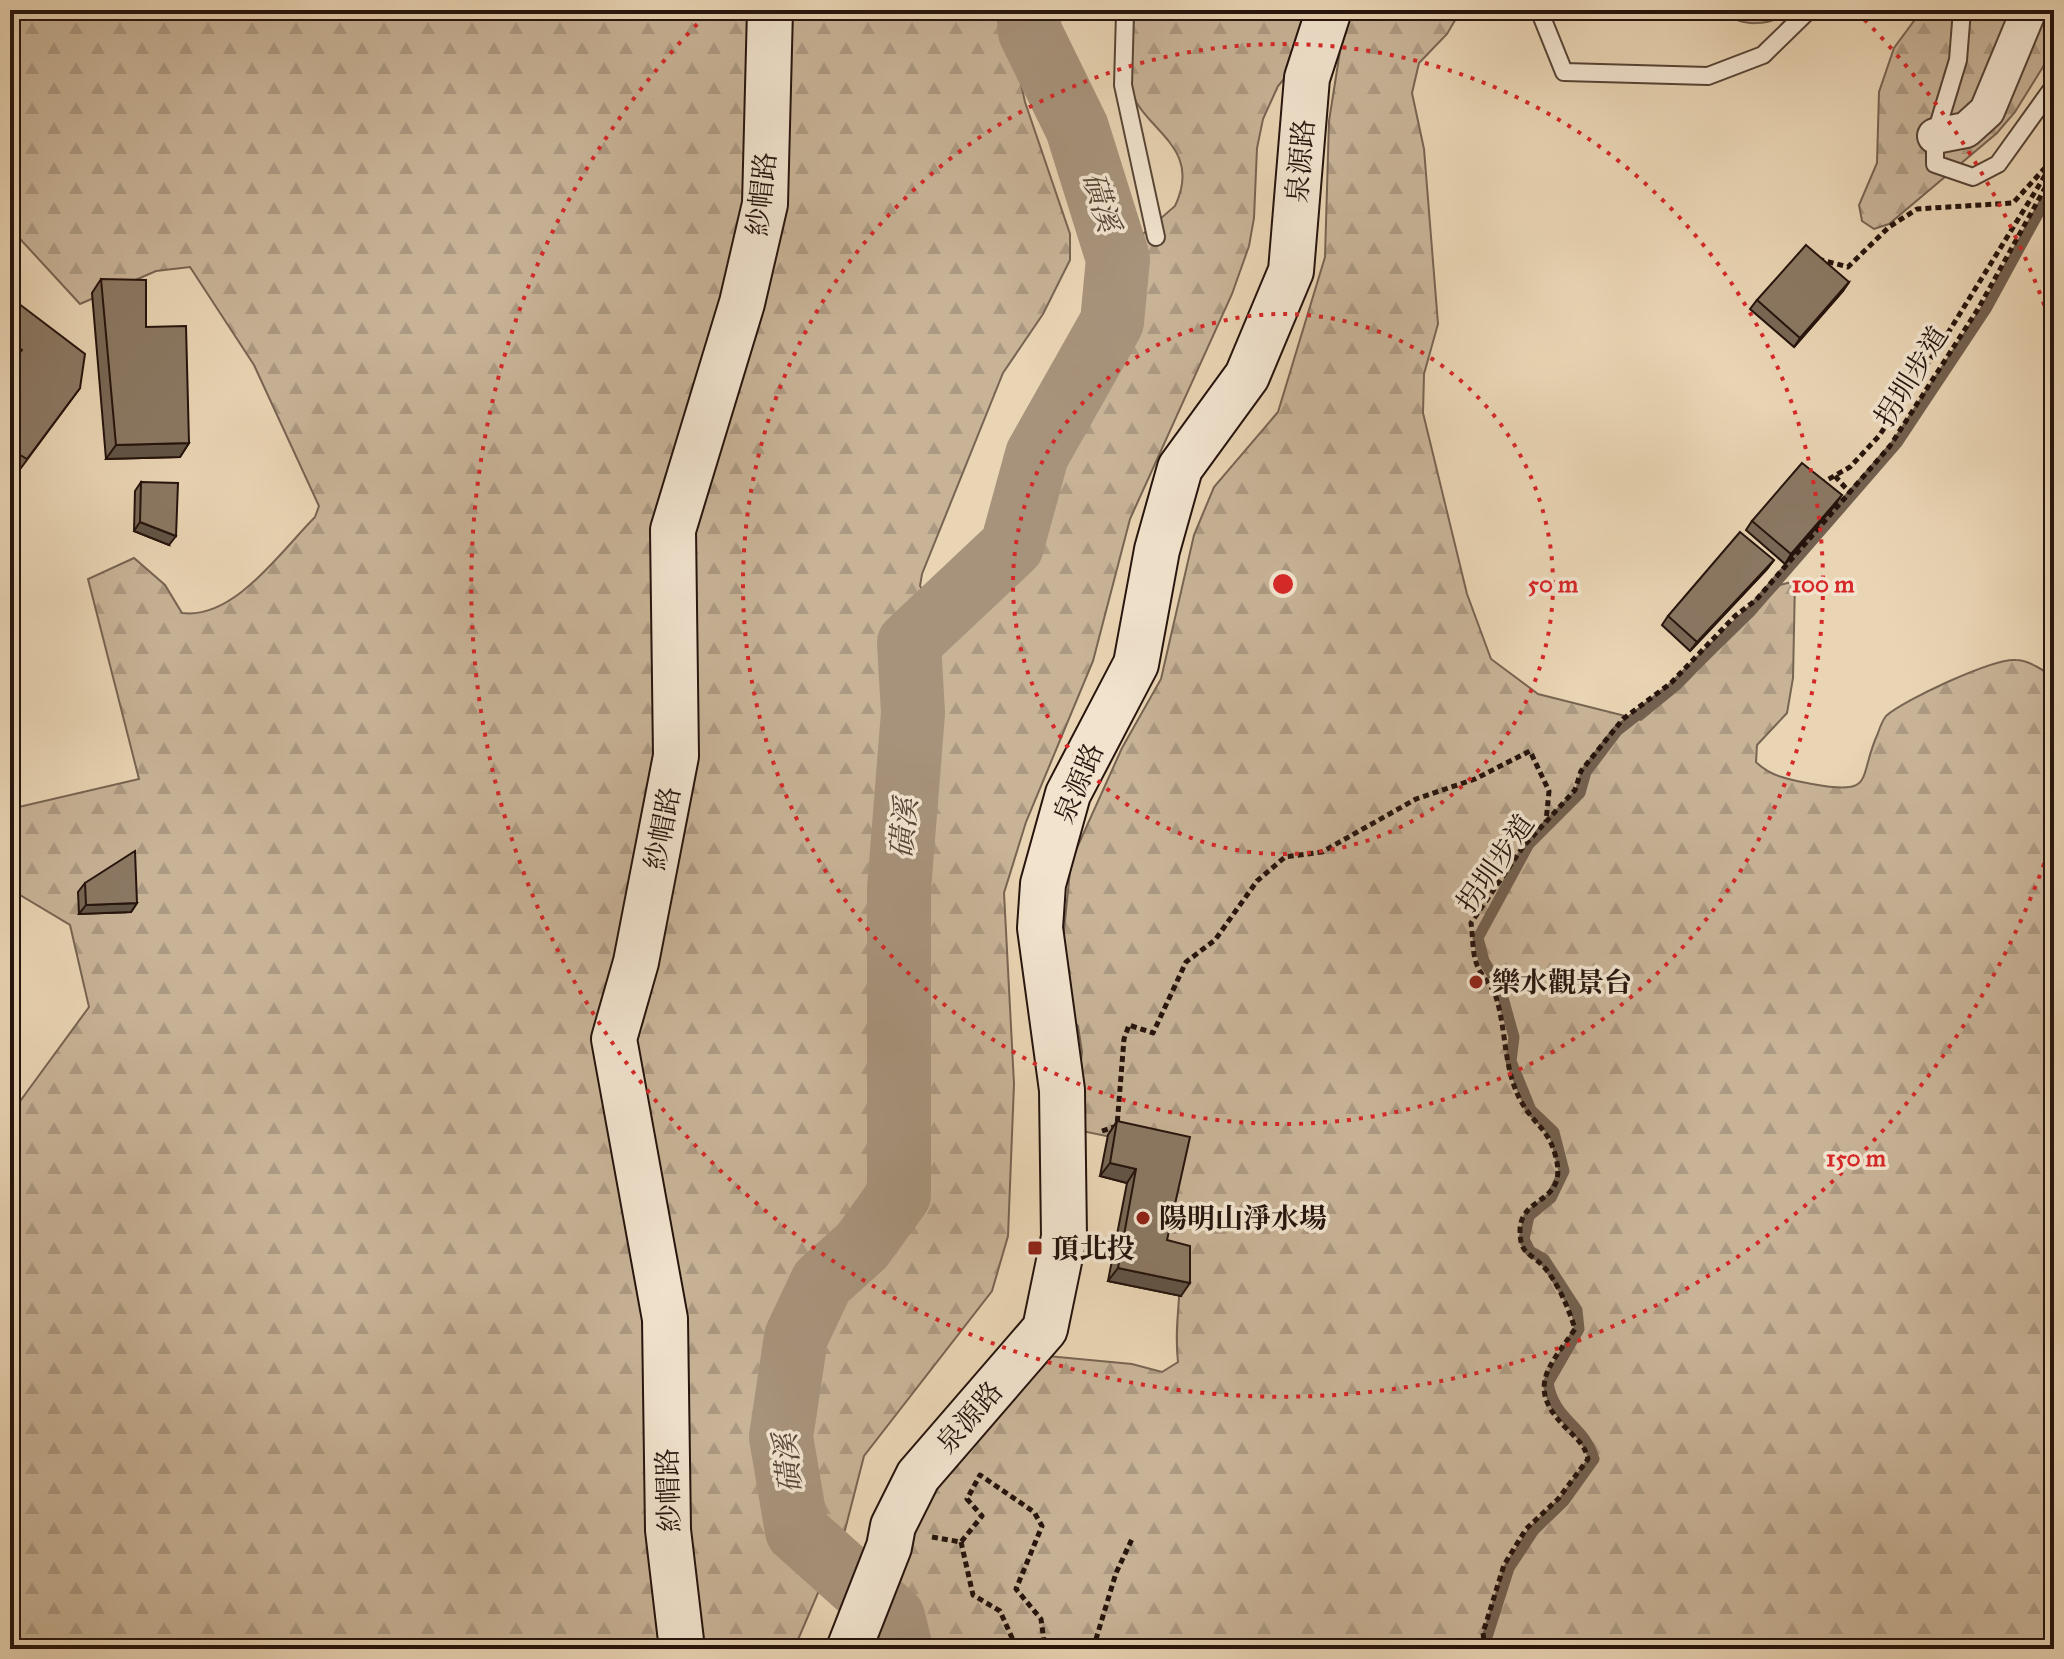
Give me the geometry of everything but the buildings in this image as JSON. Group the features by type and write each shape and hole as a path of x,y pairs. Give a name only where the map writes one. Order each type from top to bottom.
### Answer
{"street":[{"name":"紗帽路","path":"682,1649 668,1530 665,1319 614,1039 636,962 676,756 673,530 742,303 765,204 770,10"},
{"name":"泉源路","path":"849,1649 891,1536 918,1476 1045,1329 1064,1237 1062,1090 1040,928 1043,884 1068,794 1136,664 1157,550 1180,468 1247,376 1291,271 1307,78 1329,10"},
{"path":"1935,136 1966,130 1987,111 2029,10"}],"lane":[{"path":"1128,10 1125,13 1123,85 1156,237"},
{"path":"1539,10 1564,72 1693,76 1708,76 1763,55 1809,10"},
{"path":"1962,10 1958,60 1935,136 1935,164 1973,177 1998,164 2054,86"}],"path":[{"path":"1816,258 1848,267 1889,227 1917,209 2013,203 2054,161"},
{"path":"1819,485 1850,467 1879,436 1948,333 2054,161"},
{"name":"拐圳步道","path":"1485,1649 1483,1633 1504,1565 1526,1529 1558,1499 1588,1459 1586,1447 1545,1403 1543,1375 1575,1329 1569,1310 1541,1263 1529,1258 1521,1242 1520,1225 1529,1208 1551,1193 1560,1172 1550,1135 1522,1104 1506,1062 1505,1035 1495,992 1476,964 1471,923 1523,847 1575,790 1581,771 1623,719 1671,683 1735,616 1756,600 1890,446 1978,309 2050,179 2054,161"},
{"path":"1835,476 1850,493"},
{"path":"1062,1090 1104,1132 1117,1126 1124,1039 1129,1025 1153,1033 1186,962 1215,940 1257,881 1285,857 1322,852 1416,799 1475,779 1530,751 1549,791 1546,823"},
{"path":"961,1542 982,1516 967,1499 980,1475 1034,1512 1042,1526 1016,1589 1041,1619 1045,1649"},
{"path":"891,1536 961,1542"},
{"path":"1093,1649 1116,1573 1132,1539"},
{"path":"961,1542 973,1595 1000,1611 1017,1649"}],"green space":[{"path":"10,10 1005,10 1025,102 1070,234 1070,260 1043,314 1003,373 922,574 920,586 927,595 943,588 966,567 1016,507 1034,472 1061,399 1092,285 1105,267 1175,206 1182,185 1182,168 1177,153 1136,102 1127,78 1133,17 1139,10 1318,10 1300,60 1278,86 1263,119 1257,148 1254,218 1249,246 1232,294 1130,519 1093,661 1026,822 1004,893 1014,1084 1008,1236 992,1291 864,1456 845,1530 794,1649 10,1649 10,1115 89,1007 70,925 10,889 10,809 139,779 88,579 134,558 165,585 182,613 201,612 220,606 238,595 272,564 315,517 319,506 254,365 190,267 156,271 80,304 10,228"},
{"path":"1352,10 1461,10 1447,34 1419,63 1412,93 1424,149 1438,324 1424,374 1423,413 1467,594 1491,659 1538,694 1641,720 1680,688 1780,585 1795,581 1793,678 1787,713 1757,745 1756,762 1782,777 1847,788 1862,780 1886,716 1929,691 2005,661 2026,662 2054,679 2054,1649 868,1649 917,1513 1037,1355 1132,1364 1162,1372 1178,1362 1181,1260 1158,1253 1180,1151 1072,1129 1082,1052 1078,1026 1063,1009 1061,960 1071,861 1122,748 1161,679 1194,535 1214,487 1278,412 1325,257 1329,121 1340,51"},
{"path":"1721,10 1790,10 1774,20 1756,23 1737,20"},
{"path":"1918,10 2054,10 2054,49 2015,112 1997,133 1889,224 1874,229 1862,221 1859,205 1877,163 1879,92 1894,48 1919,14"}],"waterway":[{"name":"磺溪","path":"901,1649 893,1617 797,1531 781,1437 796,1337 822,1282 862,1246 899,1195 899,889 913,713 909,643 1012,546 1037,455 1112,322 1118,259 1077,128 1030,32 1028,10"},
{"path":"1487,1649 1487,1637 1509,1568 1534,1530 1564,1501 1594,1459 1584,1438 1557,1406 1548,1383 1579,1329 1577,1310 1544,1259 1530,1251 1524,1239 1529,1216 1551,1198 1564,1171 1554,1132 1531,1110 1511,1061 1514,1037 1500,987 1484,961 1478,938 1529,844 1580,793 1586,772 1617,731 1672,688 1751,611 1897,443 1986,309 2044,203"}],"place":[{"name":"樂水觀景台","path":"1476,982"},
{"name":"陽明山淨水場","path":"1143,1218"},
{"name":"頂北投","path":"1035,1248"}]}
